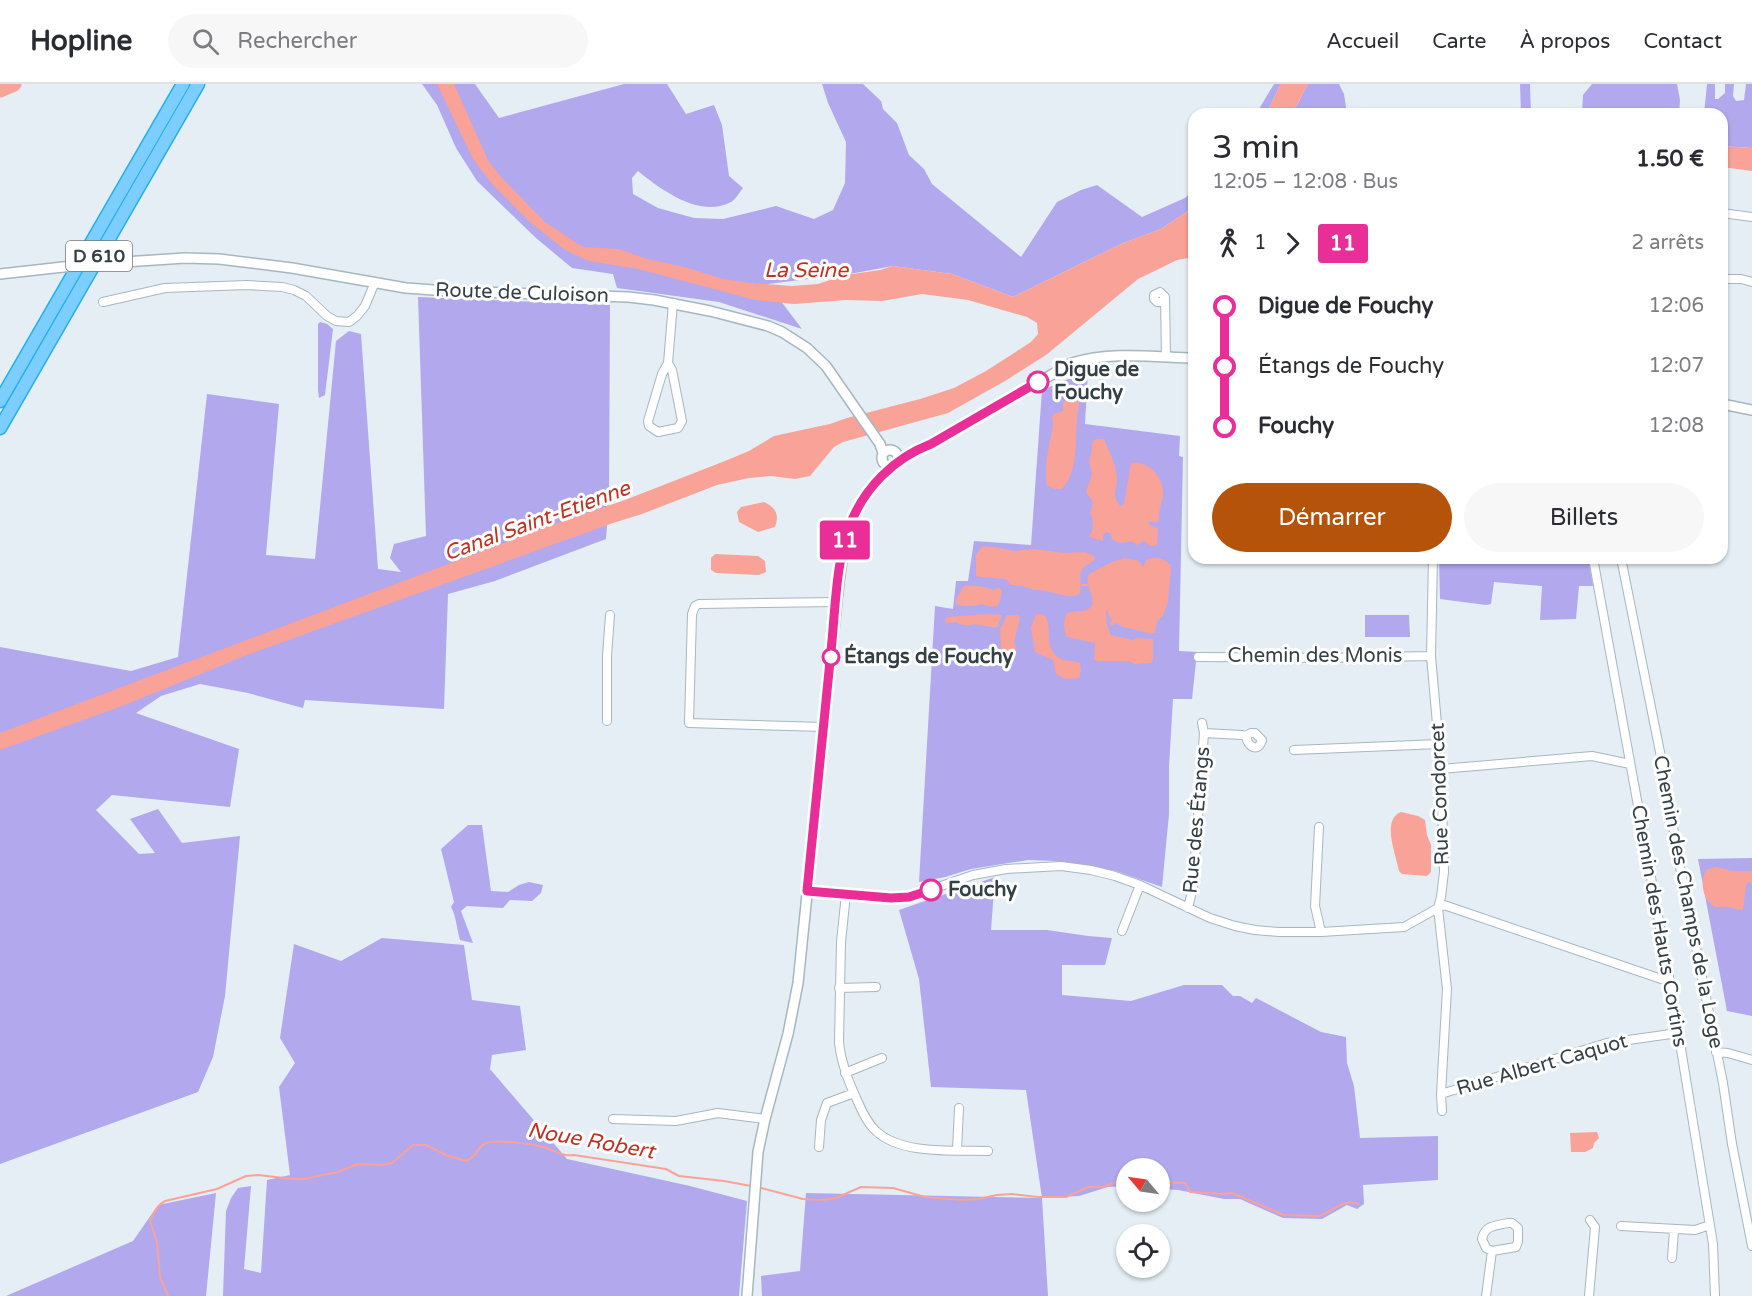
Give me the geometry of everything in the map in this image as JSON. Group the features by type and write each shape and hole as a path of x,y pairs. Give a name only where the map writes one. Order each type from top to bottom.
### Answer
{"highway":[{"name":"D 610","path":"0,402 183,84"},
{"name":"D 610","path":"0,428 198,84"}],"street":[{"path":"1728,214 1752,218"},
{"name":"Route de Culoison","path":"0,274 185,258 292,268 406,288 601,295 673,303 754,322 782,332 807,348 822,362 887,454"},
{"path":"1728,279 1752,282"},
{"path":"102,302 165,288 247,285 282,287 306,296 327,316 336,321 349,322 365,306 375,282"},
{"path":"1164,299 1166,357"},
{"path":"668,363 672,370 682,421 678,428 658,432 650,426 648,421 662,374 668,363 673,303"},
{"path":"887,454 931,444 1072,363 1106,356 1188,358"},
{"path":"1728,405 1752,410"},
{"path":"887,454 920,448"},
{"path":"747,1296 758,1152 798,983 840,568 849,526 857,509 877,480 887,454"},
{"name":"Rue Condorcet","path":"1433,564 1431,656 1441,769 1444,872 1441,897 1437,908"},
{"name":"Chemin des Hauts Cortins","path":"1594,564 1670,982 1713,1244 1715,1296"},
{"name":"Chemin des Champs de la Loge","path":"1622,564 1660,752 1732,1144 1750,1216 1752,1246"},
{"path":"824,727 689,723 692,614 695,606 699,604 836,602"},
{"path":"607,721 607,656 610,615"},
{"name":"Chemin des Monis","path":"1198,657 1431,656"},
{"path":"1202,723 1204,733"},
{"name":"Rue des Étangs","path":"1188,908 1194,887 1204,733 1244,736"},
{"path":"1294,750 1439,744"},
{"path":"1441,769 1592,756 1630,764"},
{"path":"1319,826 1315,906 1321,932"},
{"path":"807,891 890,898 909,897 973,875 1006,868 1061,866 1115,876 1140,885 1210,918 1234,926 1279,932 1404,927 1444,905 1670,982"},
{"path":"1122,931 1140,885"},
{"path":"846,894 841,942 839,1042 845,1073 868,1122 886,1139 898,1145 988,1151"},
{"name":"Rue Albert Caquot","path":"1437,908 1447,989 1442,1111"},
{"path":"840,988 876,987"},
{"name":"Rue Albert Caquot","path":"1442,1094 1607,1043 1678,1033"},
{"path":"1716,1052 1752,1060"},
{"path":"845,1073 882,1058"},
{"path":"819,1147 822,1120 827,1103 854,1093"},
{"path":"957,1150 959,1108"},
{"path":"613,1119 676,1121 718,1113 765,1119"},
{"path":"1588,1296 1595,1227 1590,1220"},
{"path":"1508,1223 1516,1225 1519,1232 1516,1247 1492,1251 1483,1244 1485,1230 1508,1223"},
{"path":"1621,1226 1695,1230 1710,1225"},
{"path":"1672,1258 1674,1230"},
{"path":"1486,1296 1492,1251"}],"shaded area":[{"path":"422,84 475,84 499,118 624,84 667,84 686,114 714,105 722,125 729,176 743,188 732,201 719,206 706,207 681,200 657,186 638,171 632,178 633,194 658,208 694,218 723,219 776,206 814,219 833,210 845,183 846,142 822,84 863,84 881,101 883,109 897,123 909,155 924,169 932,184 1021,257 1057,202 1097,185 1142,217 1188,195 1188,211 1161,229 1121,244 1013,297 952,274 893,266 768,284 802,329 719,302 617,288 613,274 572,268 536,238 477,181 456,148 437,105"},
{"path":"437,84 454,84 488,160 501,177 545,222 583,247 619,249 647,259 724,279 750,283 792,286 818,284 845,275 893,266 952,274 1013,297 1121,244 1161,229 1188,211 1188,258 1177,260 1138,279 1046,355 1005,381 948,413 843,442 834,447 810,476 795,479 771,476 749,478 717,485 247,655 125,705 0,750 0,733 549,526 625,500 749,451 774,436 830,424 954,388 986,371 1031,342 1038,334 1037,323 1027,317 968,300 922,294 882,301 846,300 794,304 755,300 638,269 589,261 565,250 530,222 493,185 473,159"},
{"path":"1274,84 1281,84 1269,108 1260,108"},
{"path":"1281,84 1308,84 1295,108 1269,108"},
{"path":"1308,84 1339,84 1344,94 1346,108 1295,108"},
{"path":"1520,84 1530,84 1531,108 1521,108"},
{"path":"1592,84 1677,84 1679,108 1582,108 1583,95"},
{"path":"1707,84 1715,84 1715,99 1718,99 1725,93 1725,84 1734,84 1733,96 1736,101 1744,100 1746,84 1752,84 1752,148 1728,146 1728,108 1705,108"},
{"path":"1728,146 1752,148 1752,171 1728,168"},
{"path":"418,297 610,305 609,500 606,539 495,581 448,594 444,709 305,700 303,708 248,693 200,684 161,696 136,713 239,749 230,807 112,795 96,810 139,854 155,853 130,819 158,809 182,843 240,836 225,996 213,1057 198,1092 0,1164 0,647 131,671 178,657 207,394 279,404 266,555 315,559 336,341 349,331 361,334 378,569 401,572 390,558 394,544 426,536"},
{"path":"320,322 333,329 325,395 319,398 318,324"},
{"path":"1088,371 1085,424 1180,436 1179,456 1183,457 1179,651 1197,652 1192,699 1173,699 1169,814 1162,887 1116,871 1056,861 1028,860 971,869 919,882 935,606 953,609 956,581 968,581 974,541 1031,545 1042,390"},
{"path":"1068,399 1079,403 1074,464 1062,489 1051,488 1046,484 1046,462 1053,425 1052,417 1063,410 1063,402"},
{"path":"1097,439 1105,441 1114,464 1117,474 1115,495 1120,506 1124,504 1131,463 1150,467 1158,477 1163,489 1159,520 1157,523 1150,521 1148,524 1158,529 1155,546 1150,546 1144,541 1137,545 1131,541 1119,542 1112,539 1110,533 1106,532 1103,535 1103,541 1089,537 1093,529 1093,519 1090,513 1093,502 1086,492 1092,474 1089,462 1092,444"},
{"path":"764,502 776,512 775,527 758,532 739,522 737,512 741,507"},
{"path":"982,546 1014,551 1033,549 1066,553 1084,552 1093,555 1095,559 1082,571 1080,593 1076,596 1067,596 1011,585 1004,579 979,577 976,575 976,555"},
{"path":"715,554 758,556 765,561 766,572 759,575 716,573 711,570 711,558"},
{"path":"1125,558 1139,561 1143,567 1147,559 1154,558 1163,560 1171,566 1168,602 1163,616 1157,621 1155,633 1123,627 1116,623 1111,626 1109,623 1112,621 1106,611 1107,625 1111,635 1133,640 1136,638 1153,639 1151,663 1097,661 1094,659 1095,643 1067,637 1065,631 1064,622 1067,613 1086,610 1092,605 1088,583 1089,574"},
{"path":"1439,564 1589,564 1593,586 1579,586 1576,619 1540,620 1542,586 1494,582 1491,604 1486,605 1440,599"},
{"path":"964,586 993,590 999,587 1002,591 1000,602 994,607 981,604 962,606 956,604 957,597"},
{"path":"1036,614 1043,614 1047,619 1051,649 1055,654 1063,660 1080,663 1079,678 1065,679 1056,674 1053,660 1035,652 1031,628"},
{"path":"1002,615 997,628 974,624 963,625 956,622 946,623 945,620 947,617"},
{"path":"1007,615 1018,615 1020,618 1014,642 1017,649 1014,652 1001,649 1000,629"},
{"path":"1365,615 1409,615 1410,637 1365,637"},
{"path":"1401,812 1425,820 1431,845 1431,872 1427,876 1402,874 1399,871 1391,830 1395,816"},
{"path":"468,825 482,825 491,891 508,892 529,882 543,885 541,893 532,901 510,900 503,908 467,906 461,911 473,943 460,940 451,907 454,902 441,849"},
{"path":"1752,858 1752,1016 1727,1011 1698,859"},
{"path":"1716,867 1733,871 1752,871 1752,884 1748,882 1746,886 1743,910 1716,907 1707,899 1703,890 1704,874 1706,870"},
{"path":"995,877 991,930 1047,930 1112,938 1105,965 1062,965 1062,995 1131,1001 1184,985 1222,985 1233,996 1240,996 1252,1003 1256,998 1321,1032 1346,1037 1347,1063 1354,1086 1360,1138 1438,1136 1438,1180 1363,1185 1364,1204 1357,1209 1347,1205 1322,1219 1283,1218 1240,1199 1224,1199 1170,1190 1170,1158 1116,1158 1116,1187 1079,1196 1042,1198 1026,1090 931,1087 919,979 899,910"},
{"path":"382,938 464,945 472,1000 520,1006 526,1050 492,1055 490,1069 567,1159 747,1201 739,1296 223,1296 226,1211 231,1198 238,1188 251,1186 244,1269 261,1273 267,1180 290,1175 279,1087 295,1063 280,1038 294,944 341,961"},
{"path":"1597,1132 1599,1138 1593,1148 1585,1152 1571,1152 1570,1133"},
{"path":"216,1193 206,1296 6,1296 133,1241 158,1205"},
{"path":"806,1193 1042,1198 1048,1296 762,1296 761,1276 800,1271"}],"waterway":[{"name":"La Seine","path":"0,90 14,84"},
{"path":"1082,585 1088,585"},
{"name":"Noue Robert","path":"168,1296 160,1277 157,1242 150,1221 156,1210 165,1201 217,1189 246,1176 304,1179 338,1172 358,1164 383,1165 392,1163 413,1145 426,1145 446,1155 466,1161 473,1157 483,1144 514,1142 543,1147 566,1155 666,1169 679,1176 751,1186"},
{"name":"Noue Robert","path":"1170,1182 1185,1183 1190,1192 1232,1193 1284,1215 1319,1216 1342,1204 1358,1204"},
{"name":"Noue Robert","path":"757,1187 803,1199 836,1198 861,1187 893,1188 925,1197 962,1200 1012,1194 1066,1197 1088,1187 1103,1187 1116,1183"}],"bus line":[{"name":"11","path":"931,890 909,897 891,898 807,891 840,568 845,541 857,509 877,480 892,466 1038,382"}],"place":[{"name":"Digue de Fouchy","path":"1038,382"},
{"name":"Étangs de Fouchy","path":"831,657"},
{"name":"Fouchy","path":"931,890"}],"water label":[{"name":"Canal Saint-Etienne","path":"537,521"}]}
